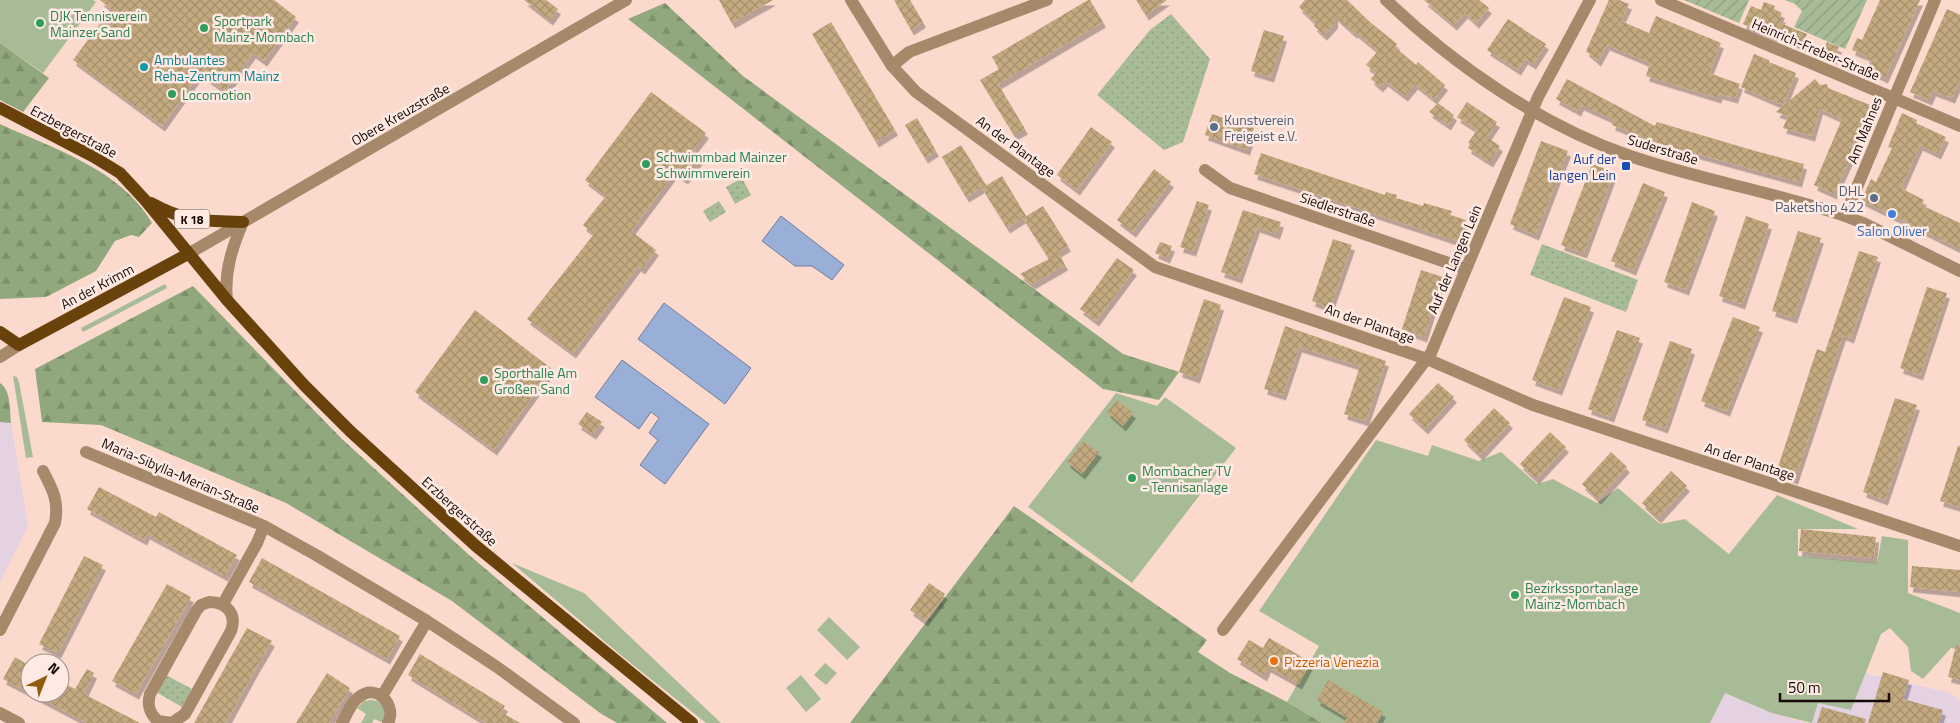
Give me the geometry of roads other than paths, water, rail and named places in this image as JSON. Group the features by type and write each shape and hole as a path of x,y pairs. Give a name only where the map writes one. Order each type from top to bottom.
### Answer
{"main road":[{"name":"Erzbergerstraße","path":"0,108 112,168 146,200 227,300 304,385 350,431 476,546 692,723"},
{"name":"K 18","path":"146,200 180,217 207,221 243,222"},
{"name":"An der Krimm","path":"19,345 188,254"},
{"path":"0,332 19,345"}],"street":[{"name":"Obere Kreuzstraße","path":"188,254 626,0"},
{"name":"An der Plantage","path":"851,0 892,66 916,92 1156,267 1427,359 1533,405 1960,546"},
{"path":"892,66 909,52 1047,0"},
{"name":"Suderstraße","path":"1386,0 1407,20 1459,61 1532,111 1591,140 1630,156 1845,216 1960,271"},
{"name":"Auf der Langen Lein","path":"1223,630 1427,359 1538,96 1590,0"},
{"name":"Heinrich-Freber-Straße","path":"1661,0 1960,126"},
{"name":"Am Mahnes","path":"1845,216 1935,0"},
{"name":"Siedlerstraße","path":"1205,170 1230,188 1466,269"},
{"path":"227,300 225,286 228,262 243,222"},
{"name":"An der Krimm","path":"0,352 19,345"},
{"name":"An der Krimm","path":"0,357 19,345"},
{"name":"Maria-Sibylla-Merian-Straße","path":"86,452 264,526 427,621 497,667 574,723"},
{"path":"0,630 55,523 57,505 55,496 43,471"},
{"name":"Maria-Sibylla-Merian-Straße","path":"223,604 257,543 264,526"},
{"path":"216,602 223,604 232,615 233,626 185,714 172,723 157,722 150,710 148,700 150,694 199,608 205,603 216,602"},
{"path":"382,696 427,621"},
{"path":"342,723 360,696 374,693 382,696 390,707 388,723"},
{"path":"0,713 19,723"}],"water":[{"path":"781,216 844,265 832,280 812,266 795,266 762,241"},
{"path":"664,303 751,368 725,404 638,339"},
{"path":"622,360 709,424 665,484 640,465 658,440 649,433 659,418 651,412 639,429 595,397"}],"place":[{"name":"DJK Tennisverein Mainzer Sand","path":"40,23"},
{"name":"Sportpark Mainz-Mombach","path":"204,28"},
{"name":"Ambulantes Reha-Zentrum Mainz","path":"144,67"},
{"name":"Locomotion","path":"172,94"},
{"name":"Kunstverein Freigeist e.V.","path":"1214,127"},
{"name":"Schwimmbad Mainzer Schwimmverein","path":"646,164"},
{"name":"Auf der langen Lein","path":"1626,166"},
{"name":"DHL Paketshop 422","path":"1874,198"},
{"name":"Salon Oliver","path":"1892,214"},
{"name":"Sporthalle Am Großen Sand","path":"484,380"},
{"name":"Mombacher TV - Tennisanlage","path":"1132,478"},
{"name":"Bezirkssportanlage Mainz-Mombach","path":"1515,595"},
{"name":"Pizzeria Venezia","path":"1274,661"}]}
